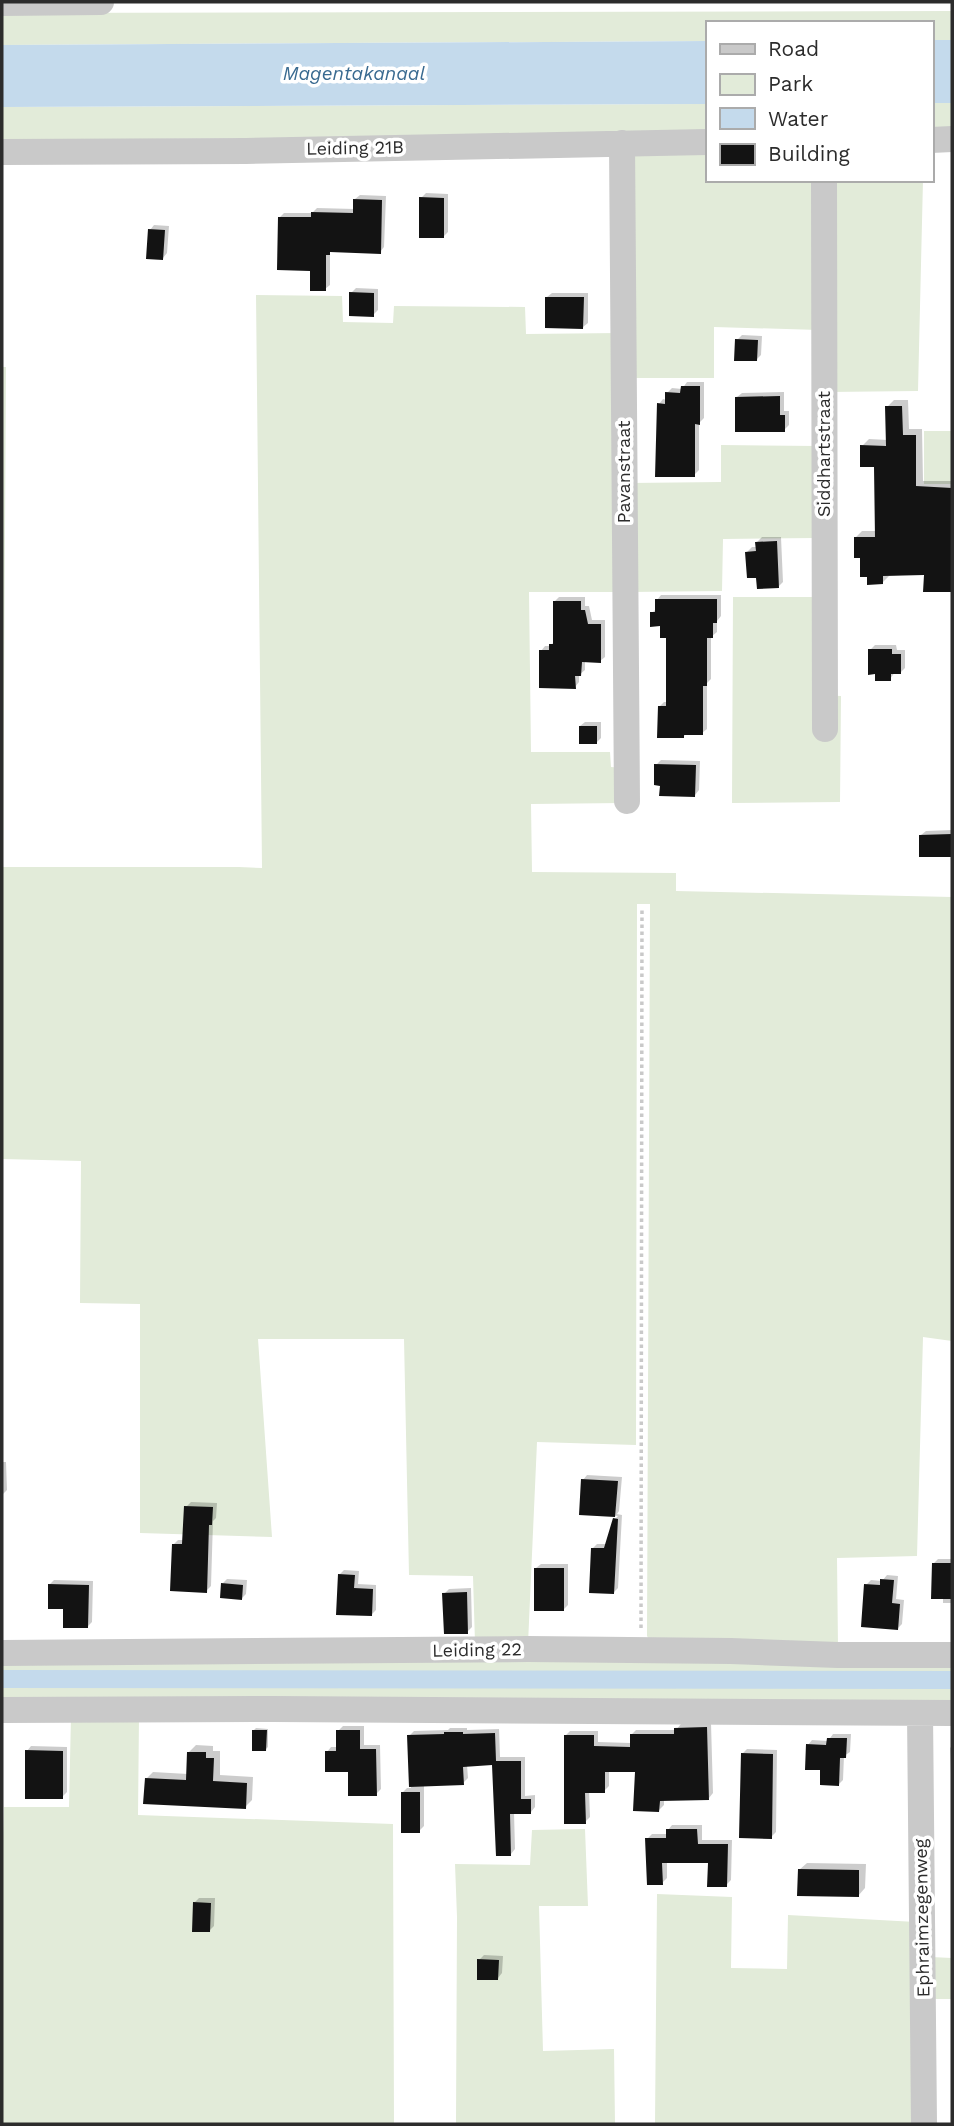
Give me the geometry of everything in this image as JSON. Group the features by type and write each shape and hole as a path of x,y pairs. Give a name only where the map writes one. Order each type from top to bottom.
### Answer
{"street":[{"path":"2,3 102,2"},
{"path":"933,140 952,139"},
{"name":"Leiding 21B","path":"2,152 246,151 706,142"},
{"name":"Pavanstraat","path":"622,143 627,801"},
{"name":"Siddhartstraat","path":"824,182 825,729"},
{"name":"Leiding 22","path":"2,1653 528,1649 952,1655"},
{"path":"2,1710 952,1713"},
{"name":"Ephraimzegenweg","path":"920,1713 924,2124"}],"path":[{"path":"642,908 642,1651"}],"green space":[{"path":"952,11 952,40 933,40 933,21 706,21 706,41 2,45 2,13"},
{"path":"933,103 952,103 952,133 933,133"},
{"path":"706,104 706,135 2,140 2,107"},
{"path":"706,149 706,182 820,182 819,330 714,327 714,378 628,378 629,154"},
{"path":"829,182 923,182 918,391 829,392"},
{"path":"256,295 342,296 343,322 393,323 394,306 525,307 526,334 619,333 619,592 529,592 531,752 610,752 611,767 622,768 623,803 531,804 532,872 676,873 676,891 952,897 952,1341 923,1337 917,1556 837,1558 838,1647 652,1644 647,1636 650,904 637,904 636,1445 537,1442 528,1644 475,1643 473,1576 409,1575 404,1339 258,1339 272,1537 140,1533 140,1304 80,1303 81,1161 3,1159 2,1225 2,367 6,367 3,867 262,868"},
{"path":"924,431 952,431 952,484 924,484"},
{"path":"721,445 817,446 816,538 723,539 722,591 630,592 630,483 721,482"},
{"path":"733,597 817,597 817,695 841,696 840,802 732,803"},
{"path":"2,1658 952,1660 952,1702 2,1699"},
{"path":"71,1716 139,1717 138,1815 393,1824 394,2124 2,2124 4,1807 69,1807"},
{"path":"585,1829 588,1906 539,1906 543,2051 614,2049 615,2124 456,2124 455,1864 530,1865 532,1830"},
{"path":"657,1894 732,1897 731,1968 787,1969 788,1915 916,1922 916,2124 655,2124"},
{"path":"931,1957 952,1958 952,1999 930,1999"}],"water":[{"path":"933,40 952,40 952,103 933,103"},
{"name":"Magentakanaal","path":"706,41 706,104 2,107 2,45"}],"building":[{"path":"419,197 444,198 444,238 419,238"},
{"path":"353,199 382,200 381,254 330,252 330,255 326,255 326,291 310,291 310,271 277,270 278,217 311,217 311,212 353,213"},
{"path":"148,229 165,230 163,260 146,259"},
{"path":"349,292 374,293 374,317 349,316"},
{"path":"545,297 584,297 583,329 545,328"},
{"path":"735,339 758,340 757,361 734,361"},
{"path":"681,386 700,386 700,425 695,424 695,477 655,477 657,403 665,404 665,392 680,393"},
{"path":"780,396 780,415 785,415 785,432 735,432 735,397"},
{"path":"885,406 902,406 903,435 916,435 916,486 952,488 952,592 923,592 924,575 883,576 883,584 867,585 867,577 860,577 860,558 854,558 854,537 875,537 874,467 860,467 860,445 886,446"},
{"path":"777,541 779,588 757,589 756,578 747,578 745,552 756,551 755,542"},
{"path":"655,599 717,599 717,623 713,623 713,638 707,638 703,735 657,738 658,706 666,706 666,638 660,638 660,626 650,627 650,612 655,612"},
{"path":"553,601 581,601 581,610 585,610 588,624 601,624 601,663 582,662 581,676 575,676 576,689 539,688 539,650 549,650 549,644 553,644"},
{"path":"868,649 892,649 892,654 901,654 901,674 891,674 891,681 875,681 875,674 868,675"},
{"path":"579,726 597,726 597,744 579,744"},
{"path":"654,764 696,765 695,797 659,796 660,786 654,785"},
{"path":"952,834 952,857 919,857 919,835"},
{"path":"581,1479 618,1481 615,1517 579,1515"},
{"path":"184,1506 213,1507 212,1525 209,1525 207,1593 170,1591 172,1544 182,1544"},
{"path":"613,1518 618,1519 614,1594 589,1593 591,1548 604,1548"},
{"path":"932,1563 952,1563 952,1599 931,1599"},
{"path":"534,1568 564,1568 564,1611 534,1611"},
{"path":"338,1574 355,1575 354,1588 373,1589 372,1616 336,1615"},
{"path":"880,1579 894,1580 892,1603 900,1604 898,1630 861,1627 864,1584 880,1585"},
{"path":"221,1583 243,1585 242,1600 220,1598"},
{"path":"48,1584 89,1585 88,1628 63,1628 63,1609 48,1609"},
{"path":"467,1592 468,1634 444,1634 442,1593"},
{"path":"707,1727 709,1800 660,1801 659,1812 633,1811 635,1772 605,1772 605,1793 585,1793 586,1824 564,1824 564,1735 594,1735 594,1746 630,1747 630,1734 674,1734 674,1728"},
{"path":"252,1730 267,1730 266,1751 252,1751"},
{"path":"336,1730 360,1730 360,1749 376,1749 377,1796 348,1796 348,1772 325,1772 325,1751 336,1751"},
{"path":"444,1732 495,1733 496,1761 521,1761 521,1799 531,1799 531,1814 510,1814 511,1856 496,1856 492,1765 463,1767 464,1785 409,1787 407,1735"},
{"path":"827,1738 847,1738 846,1758 840,1758 839,1786 820,1785 820,1770 805,1770 806,1744 826,1745"},
{"path":"25,1750 63,1751 63,1799 25,1799"},
{"path":"187,1752 206,1752 206,1758 214,1758 213,1781 247,1783 246,1809 143,1804 145,1778 186,1780"},
{"path":"741,1753 773,1754 772,1839 739,1838"},
{"path":"401,1792 420,1792 420,1833 401,1833"},
{"path":"666,1829 697,1829 698,1844 728,1844 727,1887 707,1887 708,1863 662,1863 663,1885 647,1885 645,1838 666,1838"},
{"path":"798,1869 859,1870 859,1897 797,1896"},
{"path":"193,1902 211,1903 210,1932 192,1932"},
{"path":"477,1959 499,1960 498,1980 477,1980"}],"waterway":[{"path":"2,1679 952,1680"}]}
